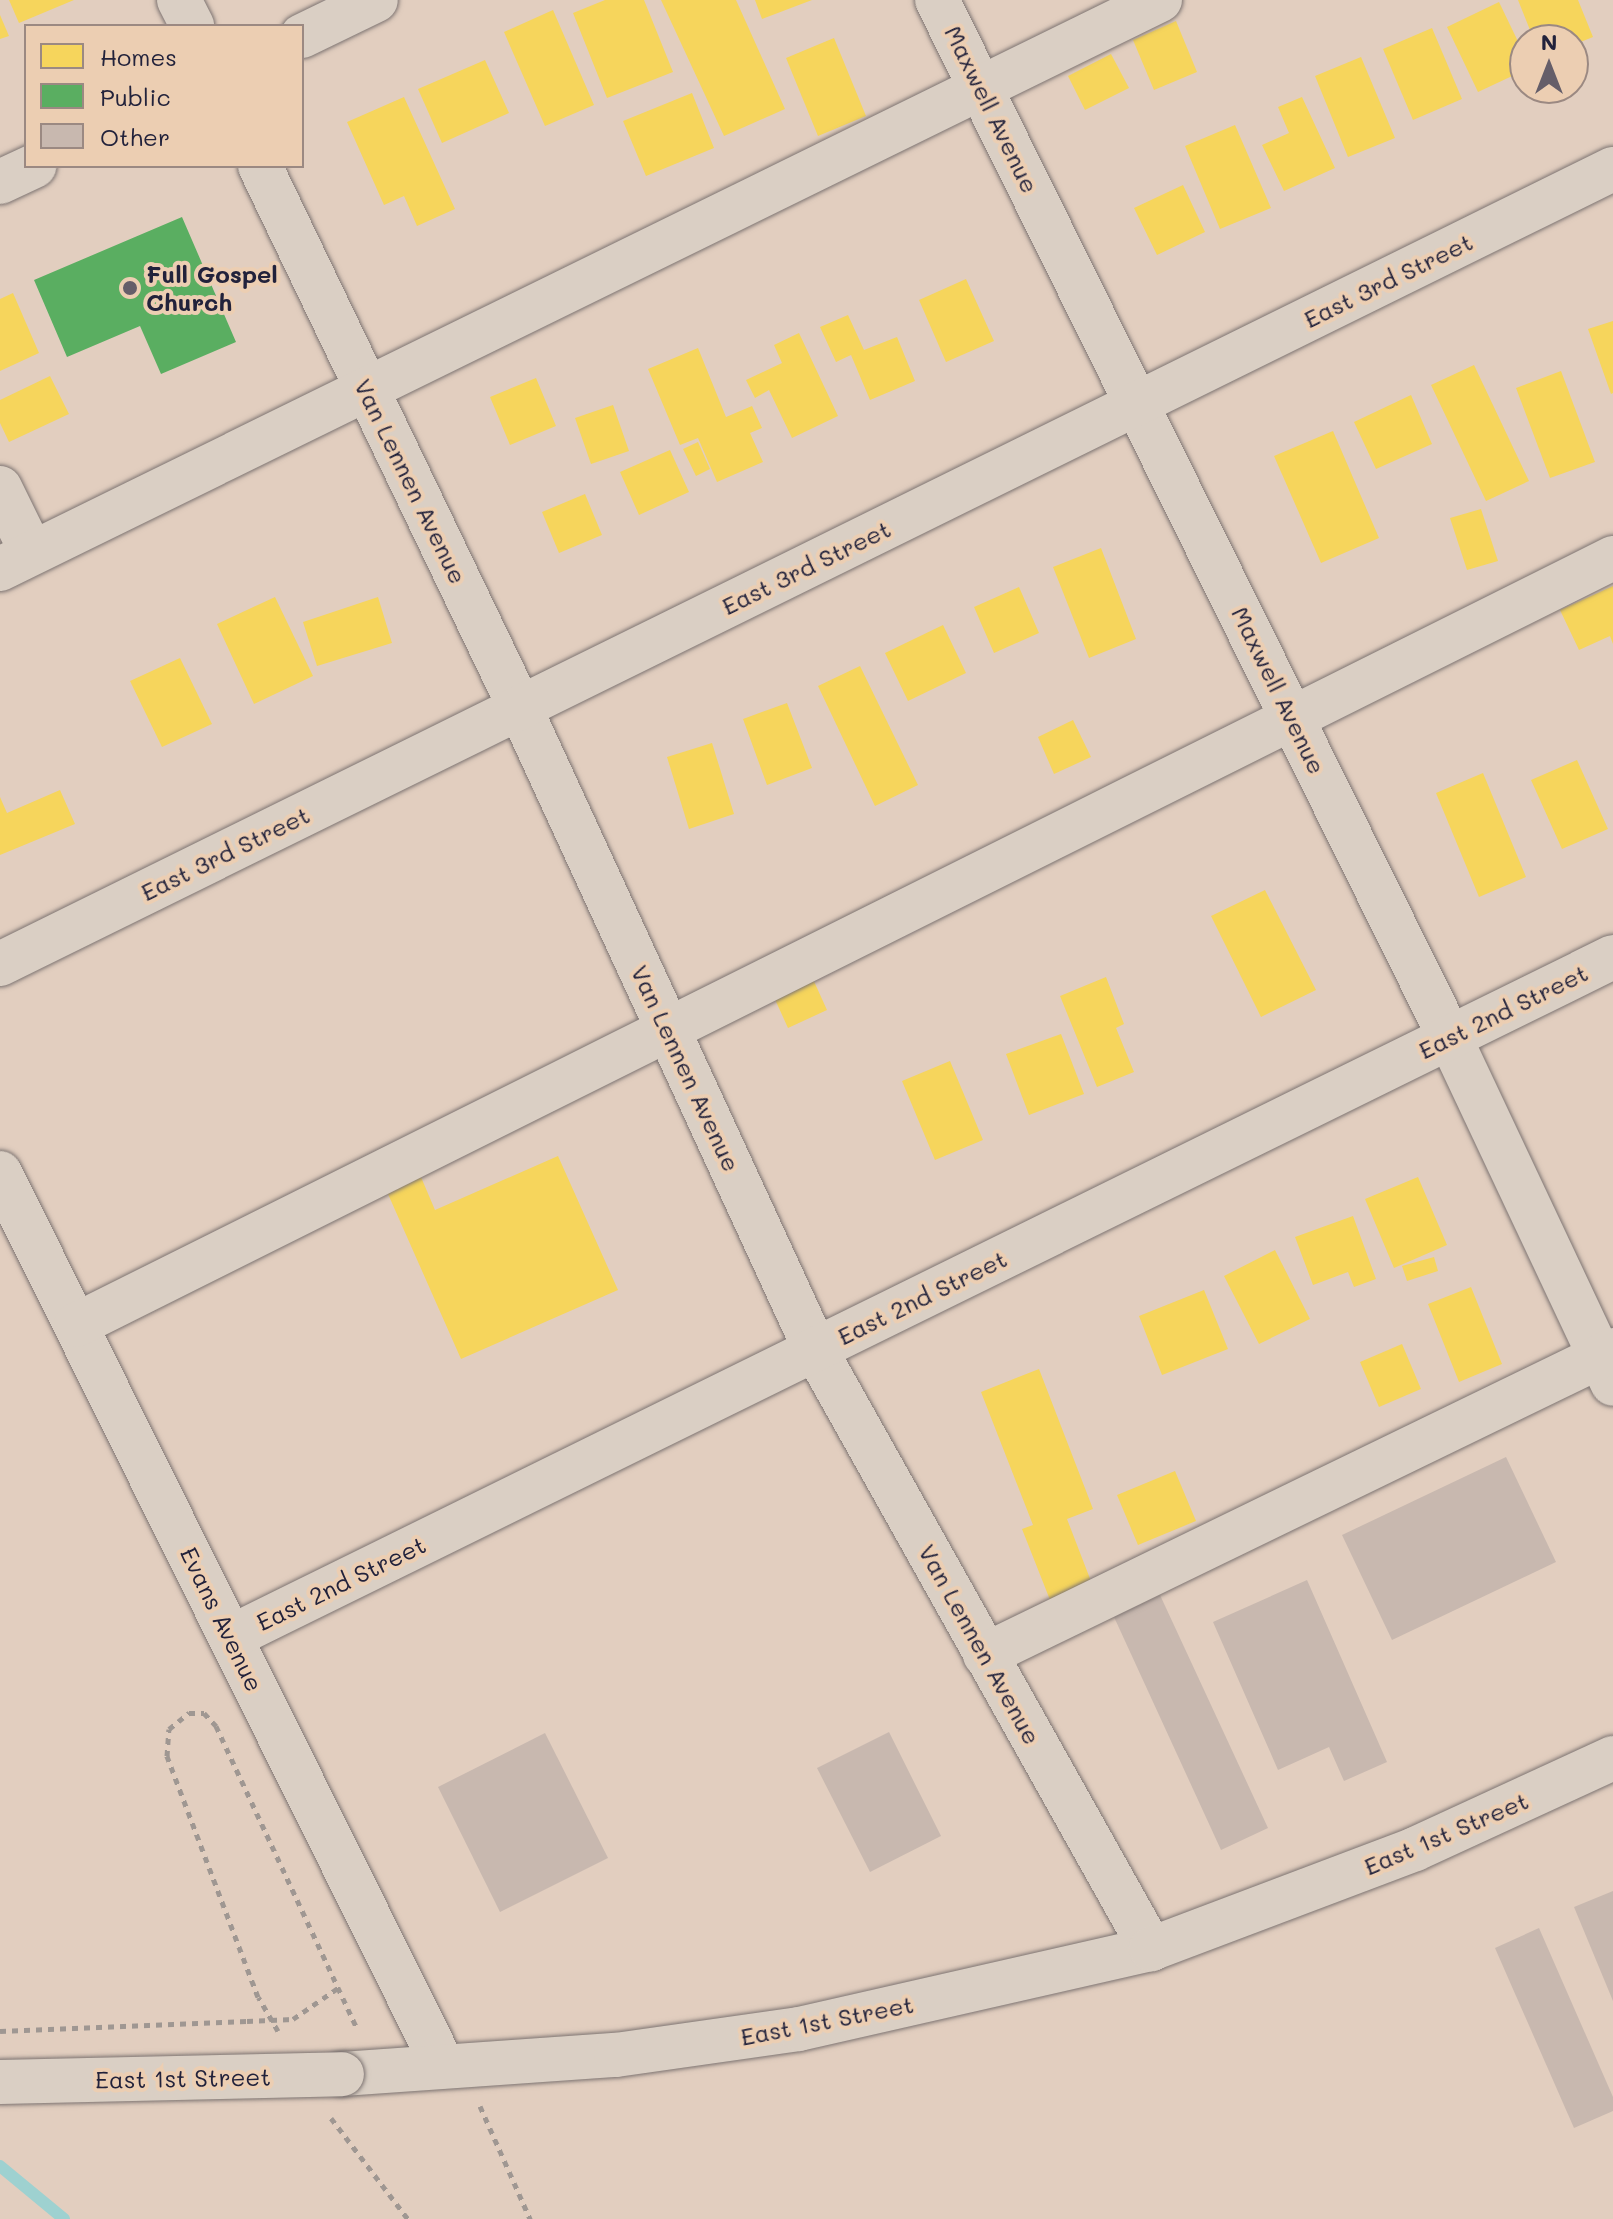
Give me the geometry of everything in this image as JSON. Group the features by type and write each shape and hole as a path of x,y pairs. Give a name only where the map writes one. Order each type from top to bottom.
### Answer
{"street":[{"path":"179,0 191,24"},
{"path":"304,35 376,0"},
{"name":"Maxwell Avenue","path":"937,0 1293,717 1609,1364"},
{"path":"0,488 16,561 1160,0"},
{"path":"0,182 30,168"},
{"name":"Van Lennen Avenue","path":"261,168 520,708 815,1349 1151,1949"},
{"name":"East 3rd Street","path":"0,964 1613,169"},
{"path":"76,1325 1613,558"},
{"name":"East 2nd Street","path":"231,1637 1613,957"},
{"name":"Evans Avenue","path":"0,1173 231,1637 453,2066"},
{"path":"985,1655 1609,1364"},
{"name":"East 1st Street","path":"0,2082 336,2094 453,2066 616,2055 799,2029 1151,1949 1415,1849 1613,1758"}],"path":[{"path":"0,2031 247,2021 293,2019 338,1988 216,1726 204,1713 179,1717 169,1729 167,1756 258,1997 281,2036"},
{"path":"453,2066 530,2219"},
{"path":"336,2094 345,2140 408,2219"}],"building: Homes":[{"path":"9,0 74,0 19,23"},
{"path":"605,0 644,0 673,72 607,98 573,13"},
{"path":"661,0 736,0 785,109 724,136"},
{"path":"755,0 812,0 762,19"},
{"path":"1518,0 1578,0 1588,24 1528,24"},
{"path":"1499,2 1510,24 1509,77 1478,92 1447,27"},
{"path":"553,10 594,105 545,126 504,32"},
{"path":"0,15 9,36 0,39"},
{"path":"1176,21 1197,72 1154,90 1133,40"},
{"path":"1432,28 1462,99 1413,120 1383,49"},
{"path":"834,38 866,116 818,136 786,58"},
{"path":"1111,54 1129,88 1085,110 1068,76"},
{"path":"1361,57 1395,138 1348,157 1315,76"},
{"path":"485,60 509,113 442,143 418,89"},
{"path":"692,93 714,148 646,176 623,121"},
{"path":"404,97 455,209 417,226 404,196 384,205 347,122"},
{"path":"1302,97 1335,168 1284,191 1262,145 1289,133 1278,107"},
{"path":"1235,125 1271,208 1220,229 1185,146"},
{"path":"1183,185 1205,232 1157,255 1134,208"},
{"path":"966,279 994,341 946,362 919,300"},
{"path":"13,293 39,353 0,371 0,299"},
{"path":"848,315 864,350 897,337 915,381 870,400 851,355 836,362 820,327"},
{"path":"1613,321 1613,393 1611,394 1588,329"},
{"path":"799,333 838,416 792,438 769,390 755,398 746,380 782,363 774,345"},
{"path":"698,348 726,417 752,406 762,428 750,433 763,462 717,482 698,438 680,445 648,369"},
{"path":"1474,365 1529,481 1486,501 1431,385"},
{"path":"1561,371 1595,462 1550,478 1516,388"},
{"path":"50,376 69,414 9,442 0,423 0,400"},
{"path":"536,378 556,426 510,445 490,397"},
{"path":"1411,395 1432,444 1376,469 1354,422"},
{"path":"613,405 629,451 591,464 575,418"},
{"path":"1333,431 1379,538 1321,563 1274,456"},
{"path":"698,442 710,469 696,476 683,449"},
{"path":"670,450 689,492 639,515 620,472"},
{"path":"585,494 602,535 559,553 542,512"},
{"path":"1481,509 1498,561 1467,570 1450,518"},
{"path":"1101,548 1136,639 1089,658 1053,567"},
{"path":"1613,586 1613,644 1610,636 1579,650 1560,610"},
{"path":"1019,587 1039,633 994,653 974,607"},
{"path":"275,597 313,676 254,704 217,624"},
{"path":"378,597 392,643 317,666 303,622"},
{"path":"943,625 966,673 908,701 885,653"},
{"path":"180,658 212,724 162,747 130,681"},
{"path":"860,666 918,785 875,806 818,686"},
{"path":"787,703 812,768 767,785 743,719"},
{"path":"1073,720 1091,757 1054,774 1038,737"},
{"path":"712,743 734,814 689,829 667,757"},
{"path":"1577,760 1608,829 1562,849 1531,780"},
{"path":"1483,773 1526,877 1479,897 1436,793"},
{"path":"60,790 75,824 0,855 0,797 7,813"},
{"path":"1265,890 1316,990 1261,1017 1211,916"},
{"path":"812,977 827,1010 788,1028 773,995"},
{"path":"1106,977 1124,1024 1116,1028 1134,1072 1097,1087 1060,996"},
{"path":"1061,1034 1084,1094 1029,1115 1006,1054"},
{"path":"950,1061 983,1140 935,1160 902,1081"},
{"path":"558,1156 618,1290 461,1359 384,1185 418,1170 435,1210"},
{"path":"1418,1177 1447,1245 1394,1268 1365,1199"},
{"path":"1353,1216 1376,1279 1354,1287 1348,1272 1313,1285 1295,1237"},
{"path":"1275,1250 1310,1319 1259,1344 1224,1276"},
{"path":"1434,1257 1438,1271 1407,1281 1402,1266"},
{"path":"1471,1287 1502,1364 1459,1382 1428,1304"},
{"path":"1204,1290 1228,1349 1162,1375 1139,1316"},
{"path":"1402,1344 1421,1389 1379,1407 1360,1362"},
{"path":"1039,1369 1093,1509 1067,1519 1094,1589 1052,1605 1022,1529 1033,1525 981,1392"},
{"path":"1175,1471 1196,1521 1138,1545 1117,1495"}],"building: Public":[{"path":"182,217 236,342 161,374 140,326 67,357 34,280"}],"building: Other":[{"path":"1506,1457 1556,1562 1392,1640 1342,1535"},
{"path":"1307,1580 1387,1762 1344,1781 1329,1747 1278,1770 1213,1622"},
{"path":"1160,1595 1268,1828 1221,1850 1114,1617"},
{"path":"889,1732 941,1836 870,1872 817,1768"},
{"path":"545,1733 608,1858 500,1912 438,1787"},
{"path":"1613,1891 1613,2001 1574,1907"},
{"path":"1539,1928 1613,2097 1613,2111 1574,2128 1495,1948"}],"waterway":[{"path":"0,2166 64,2219"}],"place":[{"name":"Full Gospel Church","path":"130,288"}]}
